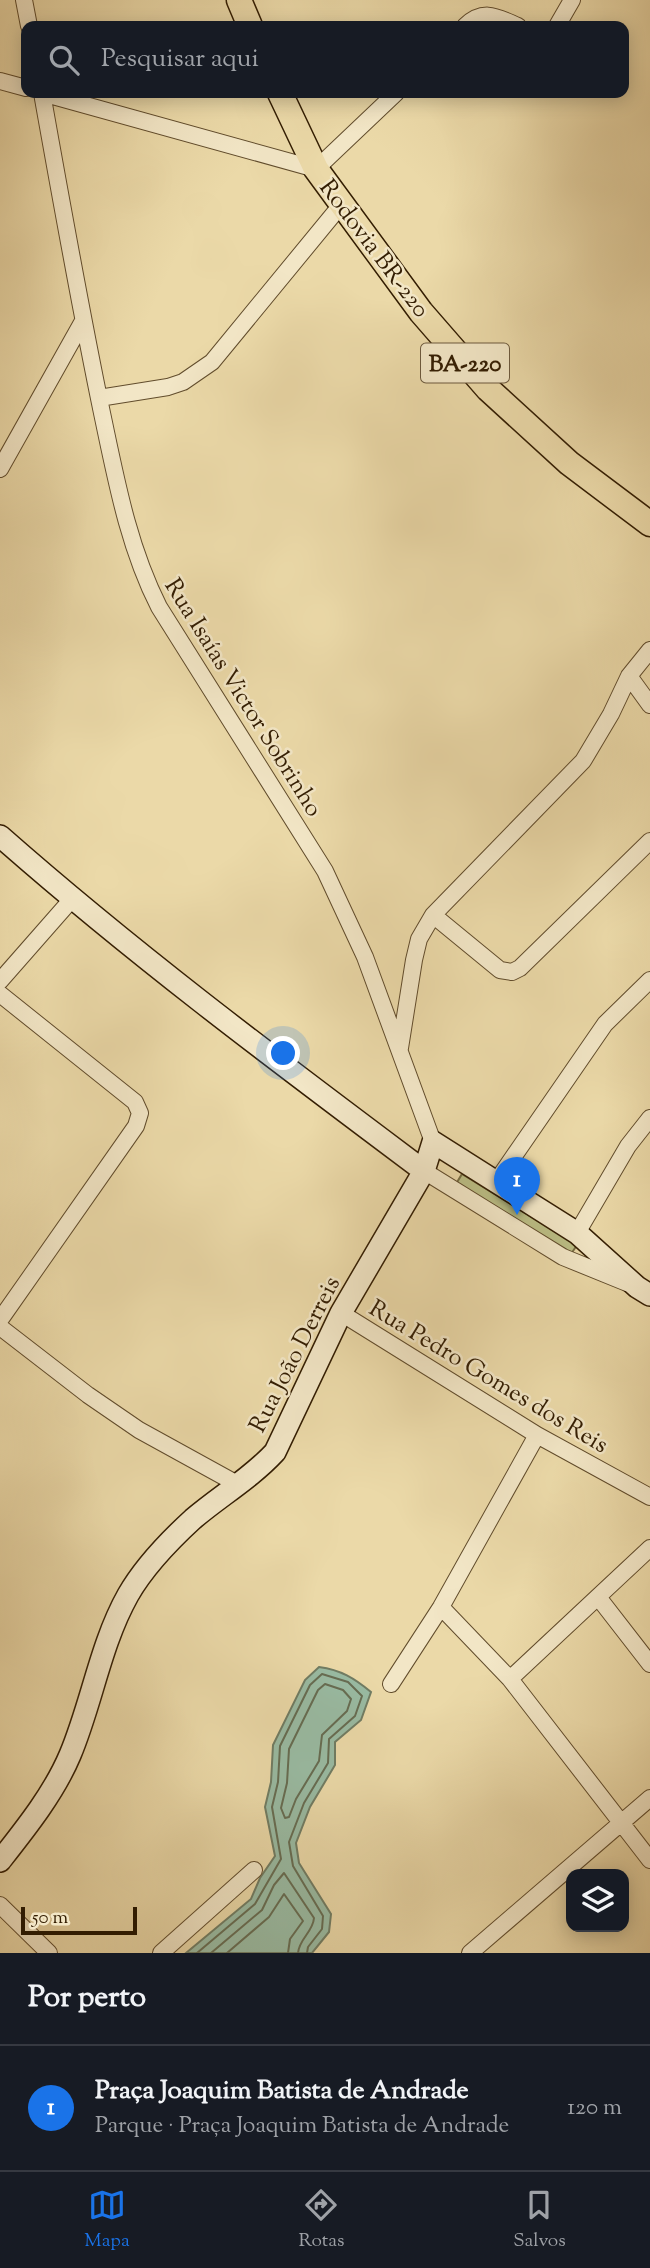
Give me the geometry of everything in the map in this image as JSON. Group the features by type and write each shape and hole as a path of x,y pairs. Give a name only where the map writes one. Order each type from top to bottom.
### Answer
{"main road":[{"path":"239,0 248,21"},
{"name":"BA-220","path":"282,98 316,169"},
{"name":"Rodovia BR-220","path":"316,169 421,312 488,390 569,463 650,524"}],"street":[{"path":"24,0 28,21"},
{"path":"559,21 572,0"},
{"path":"472,21 486,15 503,21"},
{"path":"0,81 21,87"},
{"name":"Rua Isaías Victor Sobrinho","path":"43,98 99,398 125,518 146,583 325,871 365,957 433,1142"},
{"path":"60,98 316,169 391,98"},
{"path":"99,398 168,387 183,382 212,362 341,205"},
{"path":"0,469 83,321"},
{"path":"399,1051 419,939 433,915 583,761 611,714 629,676 650,650"},
{"path":"629,676 650,705"},
{"path":"0,836 72,899 424,1171 563,1257 644,1291"},
{"path":"433,915 500,970 512,972 520,968 650,841"},
{"path":"0,981 72,899"},
{"path":"496,1182 605,1024 650,980"},
{"path":"0,994 135,1102 139,1113 136,1126 0,1320"},
{"path":"577,1233 628,1146 650,1118"},
{"path":"433,1142 577,1233 644,1291"},
{"name":"Rua João Derreis","path":"0,1861 30,1821 70,1755 103,1654 128,1594 160,1552 194,1519 258,1470 275,1452 341,1313 424,1171 433,1142"},
{"name":"Rua Pedro Gomes dos Reis","path":"341,1313 537,1435 650,1497"},
{"path":"0,1328 139,1430 239,1485"},
{"path":"391,1684 441,1607 537,1435"},
{"path":"510,1679 650,1548"},
{"path":"598,1597 650,1664"},
{"path":"441,1607 510,1679 650,1860"},
{"path":"470,1953 650,1798"},
{"path":"161,1953 254,1870"},
{"path":"0,1905 49,1953"}],"shaded area":[{"path":"462,1174 577,1245 571,1254 456,1184"}],"water":[{"path":"319,1667 347,1675 371,1692 361,1720 335,1742 335,1765 310,1807 296,1843 299,1863 331,1914 329,1932 312,1953 186,1953 251,1899 260,1878 275,1856 265,1807 271,1782 273,1745 305,1680"}],"place":[{"name":"Praça Joaquim Batista de Andrade","path":"517,1215"}]}
